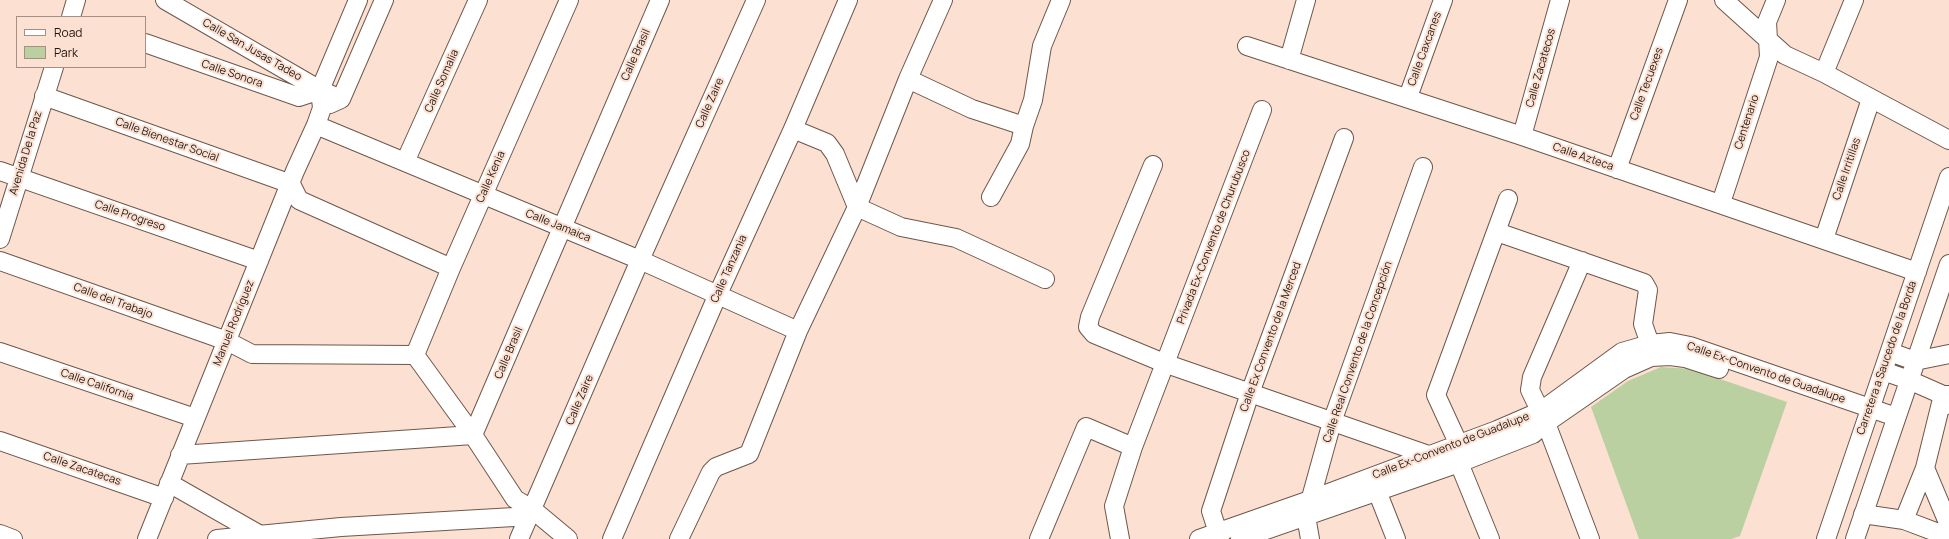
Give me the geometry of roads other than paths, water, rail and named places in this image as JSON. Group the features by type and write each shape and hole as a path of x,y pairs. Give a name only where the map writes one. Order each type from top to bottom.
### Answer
{"street":[{"name":"Calle San Jusas Tadeo","path":"165,0 320,90 341,99"},
{"name":"Manuel Rodríguez","path":"147,539 195,418 319,117 320,90 358,0"},
{"path":"319,117 341,99 384,0"},
{"name":"Calle Somalia","path":"405,162 478,0"},
{"name":"Calle Kenia","path":"415,355 451,268 569,0"},
{"name":"Calle Brasil","path":"473,435 561,227 660,0"},
{"name":"Calle Zaire","path":"519,539 640,260 756,0"},
{"name":"Calle Tanzania","path":"612,539 718,294 793,129 848,0"},
{"path":"679,539 711,472 716,467 749,454 798,331 857,207 908,79 943,0"},
{"path":"992,197 1020,144 1024,126 1033,100 1042,46 1061,0"},
{"path":"1289,60 1306,0"},
{"name":"Calle Caxcanes","path":"1408,97 1442,0"},
{"name":"Calle Zacatecos","path":"1522,136 1560,0"},
{"name":"Calle Tecuexes","path":"1617,169 1678,0"},
{"path":"1724,0 1785,55 1824,73 1949,140"},
{"name":"Centenario","path":"1720,203 1769,57 1767,22 1776,0"},
{"path":"1824,73 1854,0"},
{"name":"Calle Sonora","path":"146,43 299,97 320,90"},
{"name":"Calle Azteca","path":"1247,46 1408,97 1720,203 1917,272"},
{"name":"Avenida De la Paz","path":"0,239 54,68"},
{"path":"908,79 972,109 1024,126"},
{"name":"Calle Bienestar Social","path":"44,96 291,184"},
{"name":"Calle Irritillas","path":"1824,239 1871,99"},
{"name":"Privada Ex-Convento de Churubusco","path":"1120,539 1114,506 1133,447 1262,110"},
{"name":"Calle Jamaica","path":"319,117 405,162 640,260 798,331"},
{"path":"793,129 827,143 835,154 857,207 901,227 956,238 1045,279"},
{"name":"Calle Ex Convento de la Merced","path":"1219,536 1211,512 1250,393 1344,138"},
{"path":"1153,164 1090,317 1088,327 1094,334 1164,363 1454,464"},
{"name":"Calle Real Convento de la Concepción","path":"1310,539 1308,508 1332,422 1423,167"},
{"name":"Calle Progreso","path":"0,171 259,261"},
{"name":"Carretera a Saucedo de la Borda","path":"1826,539 1949,177"},
{"path":"291,184 299,200 451,268"},
{"path":"1490,539 1454,464 1459,445 1436,395 1508,199"},
{"path":"1497,232 1644,282 1648,290 1643,324 1650,350"},
{"name":"Calle del Trabajo","path":"0,261 227,341 252,354 415,355"},
{"path":"1582,261 1532,378 1530,390 1543,417 1590,539"},
{"path":"1855,539 1949,264"},
{"name":"Calle Ex-Convento de Guadalupe","path":"1240,539 1381,474 1430,455 1543,417 1624,369 1650,350 1670,342 1690,346 1894,423"},
{"name":"Calle California","path":"0,352 195,418"},
{"path":"1890,352 1915,361 1949,354"},
{"path":"415,355 473,435 515,499 532,509 568,539"},
{"path":"1883,371 1909,380 1947,400 1925,468 1904,520"},
{"name":"Calle Ex-Convento de Guadalupe","path":"1199,539 1219,536 1308,508 1376,491 1454,464 1533,434 1543,417"},
{"path":"1039,539 1086,427 1133,447"},
{"path":"180,455 473,435"},
{"name":"Calle Zacatecas","path":"0,441 166,490 265,537"},
{"path":"1925,468 1949,525"},
{"path":"1381,474 1376,491 1396,539"},
{"path":"217,539 265,537 341,527 514,517 532,509"},
{"path":"1863,514 1904,520 1949,537"},
{"path":"0,534 13,539"}]}
